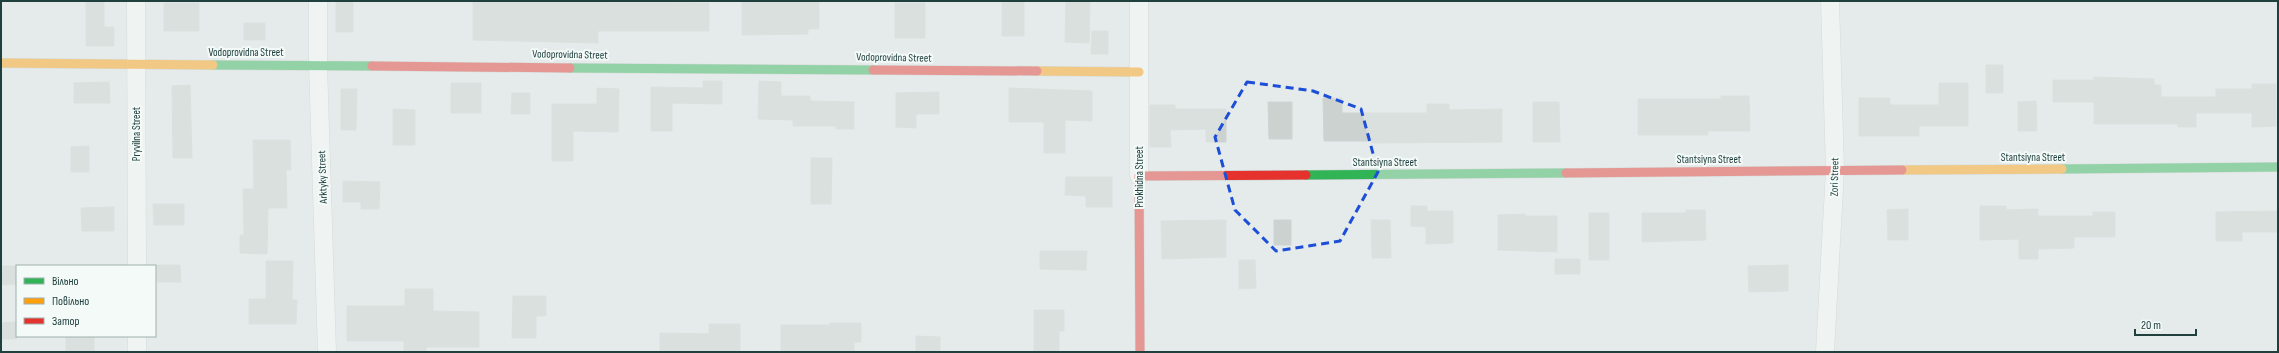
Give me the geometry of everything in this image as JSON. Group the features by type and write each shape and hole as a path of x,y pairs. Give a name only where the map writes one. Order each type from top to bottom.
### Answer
{"street":[{"name":"Pryvilna Street","path":"136,1 135,63 137,265"},
{"name":"Arktyky Street","path":"318,1 318,64 328,352"},
{"name":"Prokhidna Street","path":"1139,1 1140,352"},
{"name":"Zori Street","path":"1825,352 1835,170 1830,1"},
{"name":"Vodoprovidna Street","path":"1,63 318,64 1139,72"},
{"name":"Stantsiyna Street","path":"1140,176 2278,167"},
{"path":"137,337 137,352"}],"highlighted area":[{"path":"1247,82 1313,91 1361,109 1378,172 1340,241 1276,251 1235,210 1215,137"}],"building":[{"path":"86,1 104,1 104,27 114,27 114,46 86,46"},
{"path":"336,1 353,1 353,32 336,32"},
{"path":"473,1 709,3 709,31 598,31 598,43 473,40"},
{"path":"742,1 819,1 819,29 808,29 808,34 742,35"},
{"path":"1002,1 1024,1 1024,36 1002,36"},
{"path":"1066,1 1090,1 1089,43 1065,42"},
{"path":"164,3 199,3 199,31 164,31"},
{"path":"895,3 925,3 925,38 895,38"},
{"path":"244,23 265,23 265,40 244,40"},
{"path":"1092,31 1108,31 1108,54 1091,54"},
{"path":"1986,65 2003,65 2003,93 1986,93"},
{"path":"2094,77 2154,79 2154,85 2161,85 2161,97 2216,97 2216,89 2252,89 2252,84 2276,84 2276,126 2252,127 2252,113 2196,113 2196,127 2178,127 2178,124 2094,124 2094,102 2053,102 2053,80 2094,80"},
{"path":"703,81 722,81 722,104 672,103 672,131 651,131 651,87 703,88"},
{"path":"759,81 781,82 781,96 810,96 810,101 854,102 854,129 836,129 836,126 793,126 793,120 758,119"},
{"path":"109,82 110,103 74,103 74,83"},
{"path":"451,83 481,83 481,113 451,113"},
{"path":"1939,83 1968,83 1968,126 1919,126 1919,136 1859,136 1859,98 1890,98 1890,105 1939,105"},
{"path":"190,85 192,158 173,158 172,86"},
{"path":"597,88 619,89 618,132 573,131 573,161 552,161 552,104 597,104"},
{"path":"1009,88 1092,91 1092,121 1065,120 1065,153 1044,153 1044,122 1009,122"},
{"path":"341,89 357,89 356,130 341,130"},
{"path":"939,92 939,114 916,114 916,128 896,127 896,93"},
{"path":"512,93 530,93 530,114 511,114"},
{"path":"1721,96 1749,96 1750,131 1708,131 1708,135 1638,135 1638,99 1721,99"},
{"path":"1323,98 1342,98 1342,113 1427,113 1427,104 1449,104 1449,110 1502,109 1502,142 1372,143 1372,141 1324,141"},
{"path":"2036,101 2037,131 2018,131 2018,102"},
{"path":"1268,102 1292,102 1292,139 1269,139"},
{"path":"1533,102 1559,102 1560,142 1533,142"},
{"path":"1150,105 1175,105 1175,109 1226,109 1226,142 1206,142 1206,129 1170,130 1171,147 1150,147"},
{"path":"393,109 415,110 415,145 393,145"},
{"path":"253,140 290,140 291,170 286,170 287,208 268,208 267,254 240,253 240,235 244,235 243,189 254,189"},
{"path":"89,146 89,172 71,172 71,147"},
{"path":"811,158 832,158 831,204 811,204"},
{"path":"1066,177 1112,177 1112,207 1086,207 1086,196 1065,195"},
{"path":"343,181 380,182 379,209 361,209 361,202 343,202"},
{"path":"153,204 184,204 184,225 154,225"},
{"path":"1411,206 1427,206 1427,211 1453,211 1453,243 1426,244 1426,227 1411,226"},
{"path":"1980,206 2006,206 2006,210 2038,209 2038,216 2093,216 2093,212 2115,212 2115,237 2074,237 2074,248 2038,249 2038,259 2019,259 2019,239 1980,240"},
{"path":"114,207 114,231 82,231 81,208"},
{"path":"1908,209 1908,240 1888,240 1887,210"},
{"path":"1686,210 1705,210 1706,240 1642,242 1642,213 1686,213"},
{"path":"2278,211 2278,232 2242,232 2242,241 2216,241 2216,212"},
{"path":"1589,213 1609,213 1609,260 1589,260"},
{"path":"1525,214 1525,216 1557,216 1557,252 1498,250 1498,215"},
{"path":"1226,220 1226,257 1162,259 1161,221"},
{"path":"1274,220 1291,220 1291,245 1274,245"},
{"path":"1371,220 1390,220 1391,258 1372,258"},
{"path":"1040,251 1087,251 1086,270 1040,269"},
{"path":"1555,259 1580,259 1580,274 1555,274"},
{"path":"1239,260 1255,260 1256,288 1239,289"},
{"path":"266,261 293,261 292,300 297,300 296,324 249,324 249,299 266,299"},
{"path":"157,265 180,265 181,282 157,282"},
{"path":"1788,265 1788,291 1749,292 1748,266"},
{"path":"1,266 16,266 16,284 1,285"},
{"path":"405,289 433,289 433,311 479,312 479,347 426,347 426,352 404,352 404,341 347,341 347,306 405,306"},
{"path":"513,296 546,296 546,316 536,316 536,338 512,338"},
{"path":"1034,310 1064,310 1064,331 1059,331 1059,352 1034,352"},
{"path":"16,322 17,339 1,339 1,323"},
{"path":"830,323 861,323 861,342 854,342 854,352 781,352 781,325 830,325"},
{"path":"709,324 740,324 740,351 660,352 660,333 709,334"},
{"path":"916,336 940,337 940,352 916,352"},
{"path":"66,337 94,337 94,352 66,352"}],"traffic: fast":[{"path":"213,65 372,66"},
{"path":"570,68 873,70"},
{"path":"2062,169 2278,167"},
{"path":"1306,175 1566,173"}],"traffic: slow":[{"path":"1,63 213,65"},
{"path":"1037,71 1139,72"},
{"path":"1902,170 2062,169"}],"traffic: jam":[{"path":"372,66 570,68"},
{"path":"873,70 1037,71"},
{"path":"1566,173 1902,170"},
{"path":"1140,352 1139,176 1306,175"}]}
